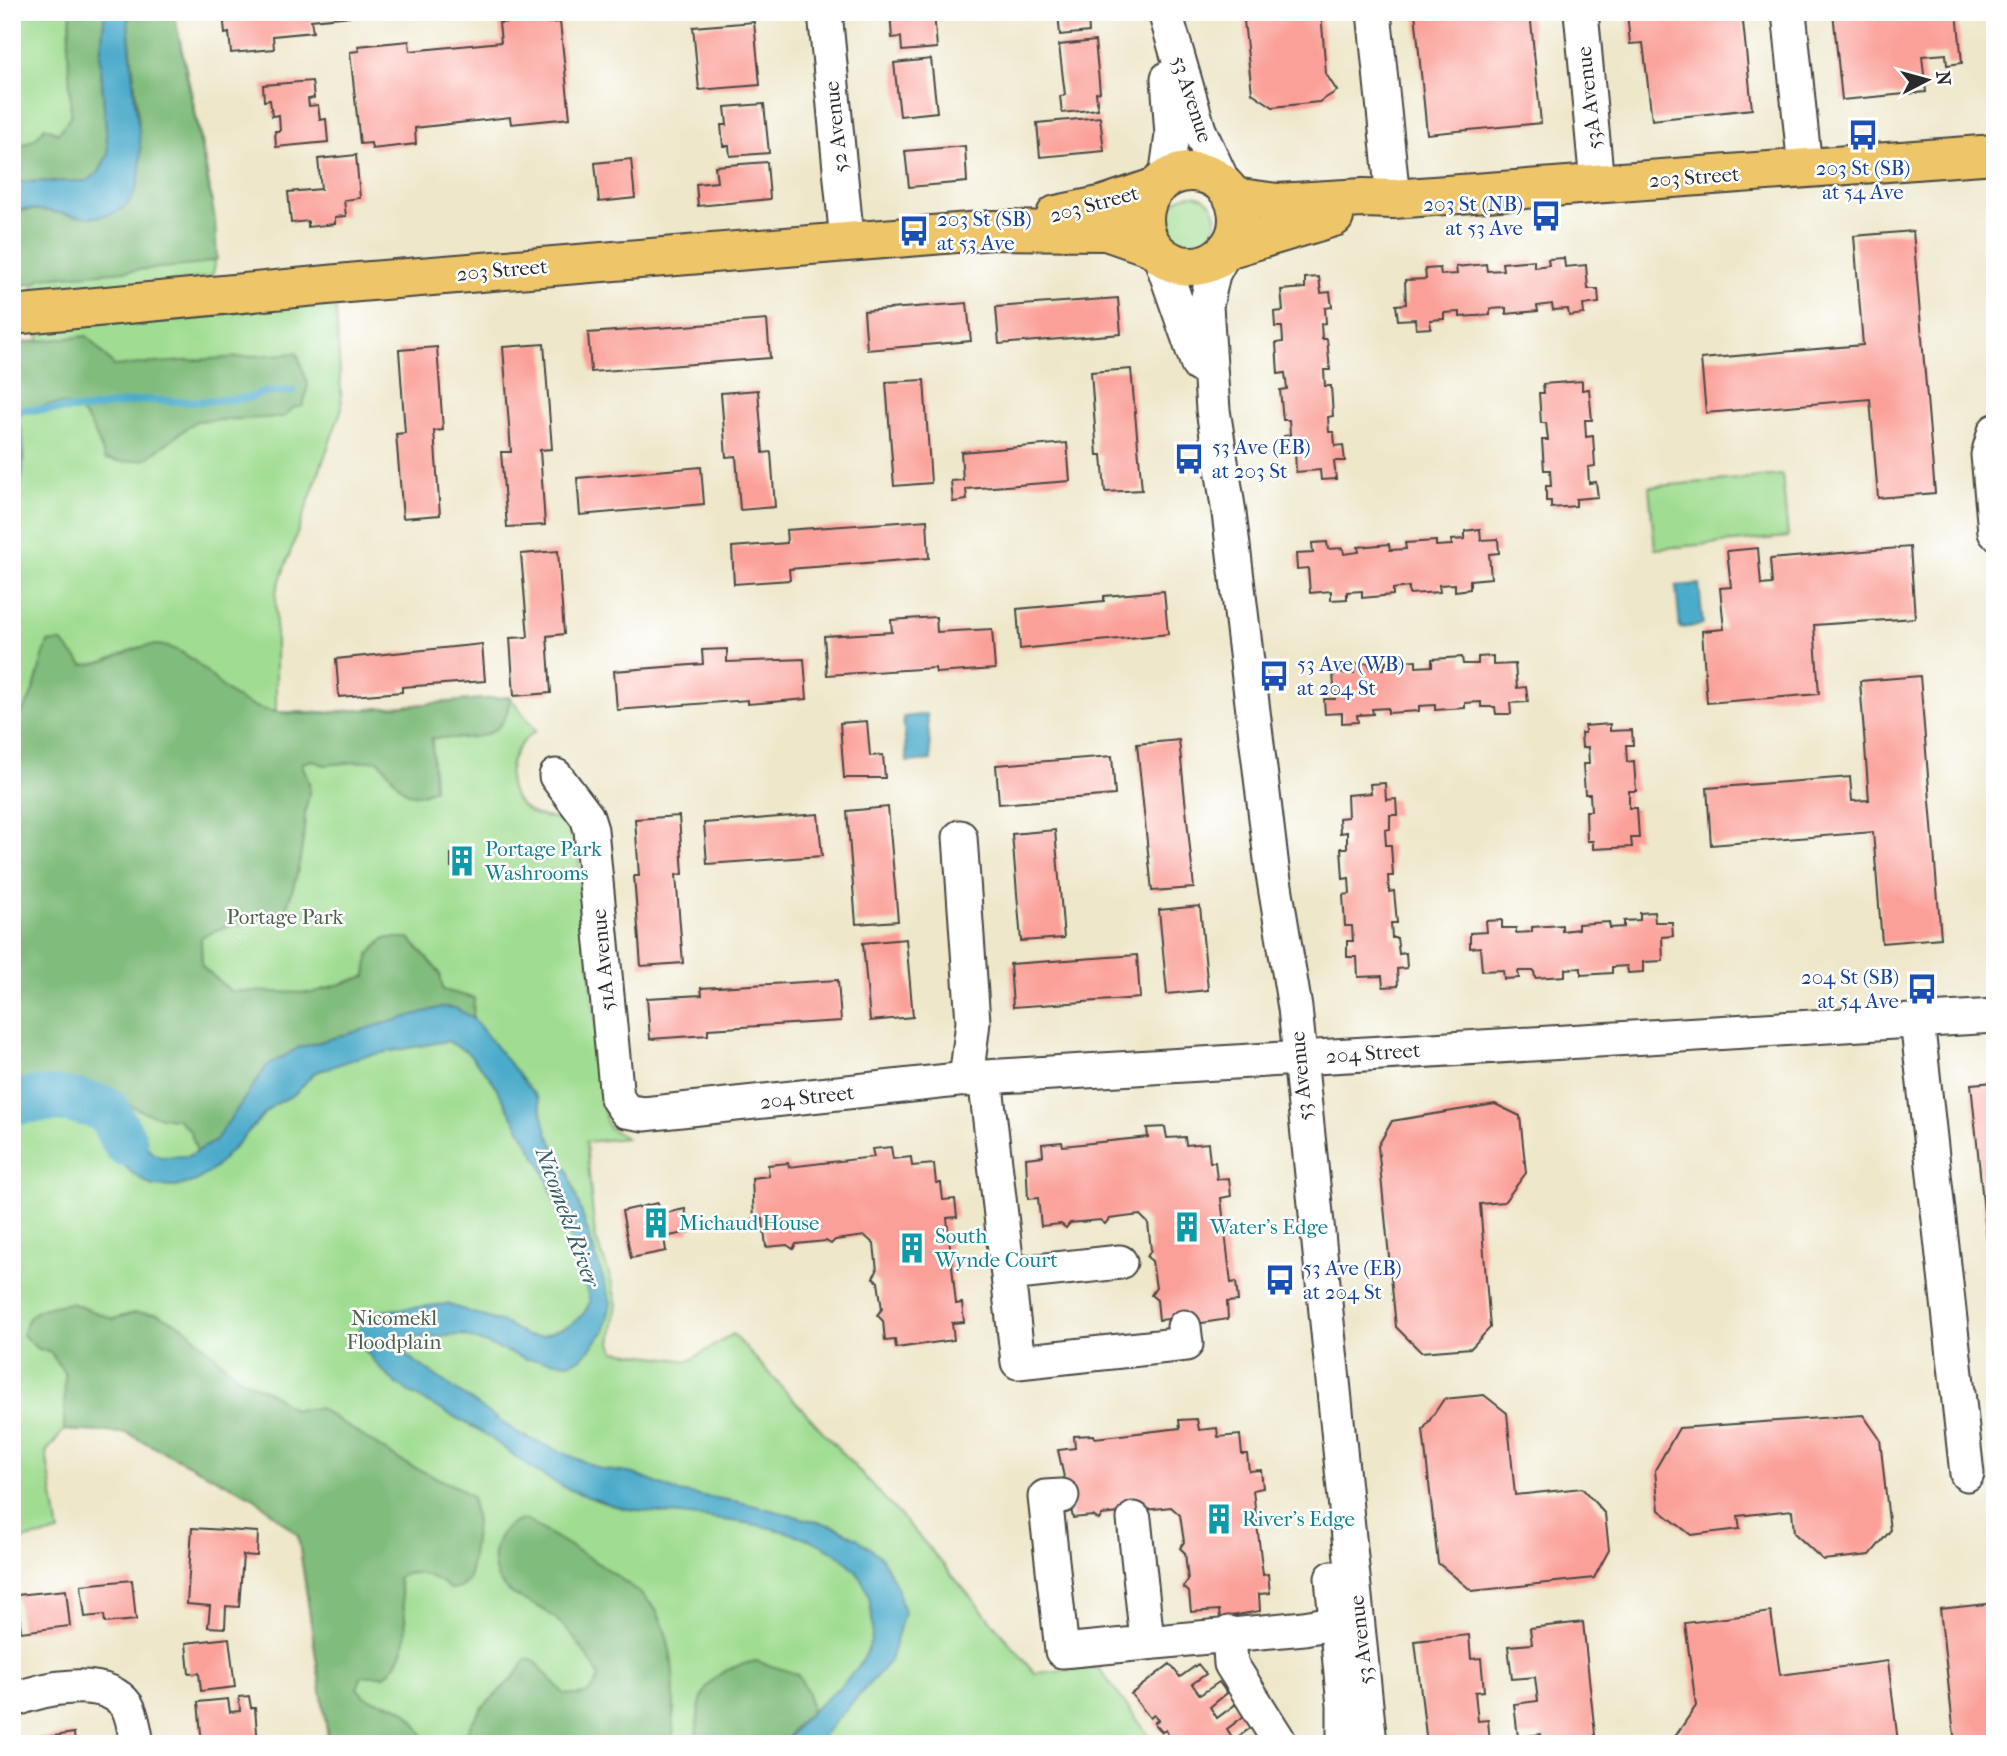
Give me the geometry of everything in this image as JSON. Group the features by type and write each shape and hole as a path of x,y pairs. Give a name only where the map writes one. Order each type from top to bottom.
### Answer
{"main road":[{"name":"203 Street","path":"1229,190 1277,203 1363,198 1393,200 1995,154"},
{"path":"1196,171 1229,190 1238,212 1238,228 1225,252 1209,263 1194,267 1178,265 1156,251 1145,232 1143,217 1146,202 1160,183 1181,172 1196,171"},
{"name":"203 Street","path":"993,230 1104,205 1160,183"},
{"name":"203 Street","path":"1225,252 1323,219 1366,211 1393,200"},
{"name":"203 Street","path":"24,314 359,282 993,230 1106,231 1156,251"}],"street":[{"name":"52 Avenue","path":"825,12 847,242"},
{"name":"53 Avenue","path":"1160,183 1172,135 1165,12"},
{"name":"53 Avenue","path":"1165,12 1199,130 1229,190"},
{"path":"1374,12 1393,200"},
{"name":"53A Avenue","path":"1581,12 1597,184"},
{"path":"1789,12 1805,168"},
{"name":"53 Avenue","path":"1156,251 1213,411"},
{"name":"53 Avenue","path":"1225,252 1213,274 1206,306 1213,411 1229,513 1272,868 1295,1008 1289,1058 1323,1461 1347,1620 1370,1744"},
{"path":"1995,431 1988,455 1995,532"},
{"name":"51A Avenue","path":"556,776 587,817 591,830 615,1084 617,1098 626,1111"},
{"path":"960,837 976,1078 1008,1274 1018,1362 1186,1344 1184,1326"},
{"name":"53 Avenue","path":"1272,868 1275,1015 1289,1058"},
{"name":"204 Street","path":"626,1111 644,1114 976,1078 1995,1016"},
{"path":"1917,1020 1967,1474"},
{"path":"1008,1274 1120,1262"},
{"path":"1062,1496 1045,1497 1062,1651 1347,1620"},
{"path":"1134,1519 1147,1641"},
{"name":"53 Avenue","path":"1344,1744 1347,1620"},
{"path":"1229,1633 1231,1664 1278,1739"},
{"path":"12,1700 30,1693 82,1688 107,1690 127,1707 136,1744"}],"green space":[{"path":"12,12 174,12 210,192 215,230 215,259 211,277 35,299 33,284 12,286"},
{"path":"71,12 105,12 100,58 108,154 99,172 87,181 12,182 12,150 35,139 45,127 58,133 71,116 68,49"},
{"path":"130,12 174,12 215,219 217,259 196,265 41,278 34,284 12,286 12,211 38,210 90,217 139,124 128,22"},
{"path":"1192,195 1209,202 1216,219 1209,236 1192,243 1175,236 1168,219 1175,202"},
{"name":"Nicomekl Floodplain","path":"335,296 342,408 276,592 276,712 333,712 510,697 536,731 518,748 512,759 510,783 513,795 532,813 575,824 605,1117 608,1127 626,1138 586,1142 595,1236 617,1304 611,1343 615,1351 689,1361 733,1334 918,1535 1035,1673 1098,1667 1155,1744 329,1744 298,1535 255,1498 127,1433 64,1430 46,1452 59,1533 12,1541 12,344 39,341 38,325"},
{"path":"87,336 114,366 297,353 308,385 303,406 293,408 284,417 196,421 146,459 124,462 105,459 91,427 75,408 64,404 51,404 17,416 12,409 12,344"},
{"path":"1782,475 1788,537 1655,549 1649,487"},
{"path":"48,642 62,642 83,665 103,662 143,647 164,646 188,656 238,699 265,710 282,713 333,713 510,697 507,713 493,731 472,737 432,738 434,789 423,793 407,793 378,760 324,765 312,760 302,763 309,793 303,842 292,893 282,917 230,925 201,937 202,966 230,991 312,993 366,976 369,954 385,938 409,938 440,973 443,990 474,998 473,1018 455,1008 442,1007 267,1066 228,1127 215,1141 197,1151 190,1131 178,1119 152,1115 95,1088 56,1080 12,1083 12,723 31,696"},
{"path":"71,1303 113,1319 133,1313 157,1314 183,1326 238,1377 271,1393 294,1410 319,1408 403,1462 463,1490 472,1498 476,1523 469,1580 460,1588 450,1589 418,1573 398,1578 406,1630 401,1654 385,1676 362,1676 357,1688 370,1699 396,1706 406,1712 428,1744 329,1744 298,1535 255,1498 127,1433 64,1430 65,1374 51,1353 36,1348 23,1335 28,1319 39,1310"},
{"path":"526,1520 617,1576 635,1589 657,1612 664,1627 672,1660 673,1744 448,1744 467,1733 480,1711 513,1678 527,1658 536,1662 564,1694 577,1695 590,1691 599,1676 582,1649 561,1624 545,1611 507,1590 497,1577 494,1555 500,1535 515,1522"},
{"path":"756,1661 797,1674 808,1692 811,1712 793,1728 785,1744 696,1744 699,1711 707,1688 725,1671"}],"water":[{"path":"105,12 130,12 128,22 140,143 139,180 133,196 123,208 96,217 36,209 12,211 12,182 87,181 99,172 108,154 100,58"},
{"path":"12,409 22,433 23,462 12,517"},
{"path":"1699,584 1703,625 1680,628 1676,586"},
{"path":"927,714 931,760 907,762 903,717"},
{"path":"442,1007 455,1008 473,1018 538,1099 548,1135 568,1171 611,1303 604,1332 582,1358 569,1363 526,1359 463,1335 412,1338 405,1345 406,1355 519,1434 601,1469 634,1474 678,1492 740,1502 834,1526 857,1538 882,1558 897,1587 904,1613 890,1661 815,1744 785,1744 805,1718 853,1673 863,1659 872,1634 870,1602 857,1573 834,1552 802,1537 766,1527 623,1508 561,1486 478,1430 401,1387 384,1372 358,1341 360,1326 369,1314 381,1311 447,1304 506,1324 527,1336 543,1336 571,1325 584,1313 590,1302 578,1256 542,1167 490,1077 466,1051 447,1041 360,1057 314,1073 295,1094 272,1106 214,1169 196,1181 176,1187 152,1186 132,1173 119,1160 105,1117 86,1108 84,1084 120,1101 132,1131 152,1152 160,1157 188,1156 215,1141 267,1066 298,1048"}],"building":[{"path":"223,12 351,12 351,16 311,20 313,32 273,36 274,49 231,53 229,33 225,34"},
{"path":"890,12 934,12 937,48 902,51 901,37 892,38"},
{"path":"1058,12 1093,12 1094,18 1088,18 1089,32 1060,35"},
{"path":"1243,12 1321,12 1326,74 1337,91 1319,102 1273,107 1252,93"},
{"path":"1415,12 1530,12 1541,123 1427,134"},
{"path":"1627,12 1742,12 1752,109 1652,120 1643,43 1630,44"},
{"path":"1833,12 1957,12 1962,63 1947,65 1946,54 1922,56 1926,92 1842,100"},
{"path":"548,18 548,23 560,22 570,118 511,124 510,117 415,128 416,144 372,149 371,143 360,144 350,52 359,51 358,46 409,41 410,51 501,42 499,23"},
{"path":"754,22 760,85 699,90 693,27"},
{"path":"1095,41 1100,92 1096,93 1098,109 1062,113 1060,96 1065,95 1059,45"},
{"path":"931,59 937,112 900,116 894,63"},
{"path":"312,81 314,98 308,99 309,106 318,105 320,120 326,119 328,142 276,147 275,131 280,131 279,115 272,116 270,100 264,101 263,85"},
{"path":"764,104 769,153 730,156 729,146 723,146 721,125 727,125 725,107"},
{"path":"1100,117 1104,151 1040,157 1037,123"},
{"path":"965,146 967,182 909,187 905,151"},
{"path":"356,155 360,198 344,200 346,216 335,217 335,224 308,227 308,221 291,223 288,192 321,189 318,159"},
{"path":"631,159 635,198 599,202 595,163"},
{"path":"767,162 770,199 698,206 696,184 717,182 715,166"},
{"path":"1913,231 1935,493 1878,498 1870,399 1706,413 1701,359 1863,345 1854,236"},
{"path":"1564,258 1565,267 1586,265 1588,289 1598,289 1599,303 1583,305 1584,314 1569,316 1568,309 1553,310 1552,304 1537,306 1538,311 1506,314 1506,308 1490,309 1490,315 1460,317 1460,312 1444,313 1444,319 1430,320 1431,328 1416,329 1415,319 1398,320 1396,305 1406,304 1405,280 1426,279 1425,269 1440,268 1441,275 1457,274 1456,267 1486,264 1487,271 1503,270 1502,263 1534,260 1534,267 1549,265 1548,259"},
{"path":"1319,277 1321,293 1330,292 1332,307 1325,308 1326,323 1321,324 1322,339 1327,339 1330,370 1324,370 1325,386 1331,386 1333,416 1328,417 1329,432 1334,432 1335,446 1343,445 1345,461 1334,461 1336,479 1321,480 1320,470 1296,472 1295,450 1285,451 1284,436 1290,435 1289,420 1283,420 1280,390 1287,389 1285,373 1278,374 1276,343 1283,342 1282,327 1275,327 1274,312 1283,311 1281,290 1305,288 1305,278"},
{"path":"1118,298 1121,334 999,344 996,307"},
{"path":"967,303 971,341 867,350 864,311"},
{"path":"767,320 770,358 591,372 588,333"},
{"path":"544,344 552,449 540,450 545,525 507,527 501,452 511,452 503,347"},
{"path":"437,347 443,430 434,431 440,515 403,518 396,434 405,433 399,350"},
{"path":"1131,369 1142,490 1105,492 1102,455 1097,455 1091,372"},
{"path":"924,380 931,483 894,486 886,382"},
{"path":"1582,381 1582,390 1589,389 1592,420 1585,420 1586,437 1593,436 1595,466 1588,467 1589,483 1596,482 1598,497 1576,499 1576,506 1551,508 1551,501 1546,501 1546,486 1551,486 1550,470 1544,470 1542,440 1548,440 1546,423 1541,423 1539,393 1544,393 1543,384"},
{"path":"758,390 763,453 771,452 775,507 740,510 736,456 726,457 721,393"},
{"path":"1067,443 1070,481 966,489 967,500 953,502 951,481 963,480 961,452"},
{"path":"701,467 704,504 580,515 577,478"},
{"path":"927,520 929,558 789,569 790,580 734,584 732,547 787,543 786,530"},
{"path":"1480,529 1481,540 1498,539 1499,553 1489,554 1491,578 1470,580 1470,589 1455,591 1455,584 1439,585 1440,592 1409,594 1409,587 1393,589 1393,595 1362,598 1362,591 1347,592 1347,599 1331,600 1331,591 1310,593 1308,568 1297,569 1296,554 1313,553 1312,543 1327,542 1328,549 1343,548 1344,554 1359,552 1358,547 1389,544 1390,550 1406,549 1405,543 1436,541 1436,546 1452,545 1451,540 1465,539 1465,531"},
{"path":"1910,547 1915,618 1814,625 1819,694 1707,703 1702,631 1724,629 1720,588 1731,587 1727,551 1758,548 1761,585 1772,584 1770,559"},
{"path":"558,551 564,634 547,636 551,693 514,696 510,638 528,637 521,554"},
{"path":"1164,591 1168,634 1020,649 1017,609 1104,601 1104,596"},
{"path":"936,617 937,632 992,629 995,669 936,673 935,668 827,675 824,636 892,632 891,620"},
{"path":"482,644 485,681 402,687 402,692 339,697 336,659"},
{"path":"727,649 727,662 804,659 807,699 748,704 748,700 617,710 614,671 703,664 702,650"},
{"path":"1493,656 1493,665 1515,664 1517,688 1526,687 1528,702 1510,703 1511,714 1496,714 1495,707 1481,707 1481,702 1465,703 1465,708 1435,710 1435,705 1419,706 1419,711 1388,713 1388,708 1372,709 1373,714 1357,715 1358,722 1342,723 1342,713 1325,714 1324,699 1335,699 1333,674 1354,673 1354,664 1369,663 1370,669 1385,669 1385,662 1416,660 1416,667 1432,666 1432,659 1462,657 1463,664 1478,664 1478,657"},
{"path":"1920,676 1941,938 1882,943 1873,832 1711,845 1707,788 1850,777 1852,801 1869,800 1860,681"},
{"path":"867,721 870,756 883,755 885,778 844,778 840,723"},
{"path":"1610,724 1610,731 1632,730 1633,745 1626,745 1627,762 1634,761 1636,791 1629,791 1629,808 1637,808 1639,838 1631,838 1632,847 1593,849 1593,841 1587,841 1586,811 1591,811 1590,794 1585,794 1583,764 1589,764 1588,747 1582,748 1581,733 1585,733 1585,726"},
{"path":"1179,740 1194,888 1152,891 1137,744"},
{"path":"1112,756 1115,795 999,804 996,765"},
{"path":"1385,783 1386,800 1396,799 1397,815 1390,815 1390,829 1385,830 1386,845 1391,845 1393,876 1388,876 1389,892 1394,891 1397,923 1391,923 1392,938 1397,938 1399,954 1406,953 1407,968 1397,969 1398,986 1383,987 1382,976 1358,977 1357,957 1347,957 1347,941 1353,941 1352,926 1345,926 1343,895 1350,894 1349,878 1343,879 1341,848 1347,848 1347,832 1340,833 1339,818 1348,817 1347,795 1371,793 1370,784"},
{"path":"888,807 898,921 856,924 847,811"},
{"path":"818,814 822,856 707,864 704,823"},
{"path":"679,816 683,874 676,875 683,963 641,966 634,876 639,876 635,819"},
{"path":"1055,830 1064,938 1021,941 1012,834"},
{"name":"Portage Park Washrooms","path":"451,854 473,855 473,868 451,867"},
{"path":"1200,906 1208,990 1167,994 1159,910"},
{"path":"1654,912 1655,922 1672,922 1673,936 1662,937 1663,961 1643,962 1643,972 1628,973 1627,966 1612,967 1612,973 1581,975 1581,968 1565,969 1565,976 1535,978 1534,971 1518,971 1519,978 1504,979 1503,970 1482,971 1480,947 1470,948 1470,933 1487,932 1486,921 1502,920 1502,928 1516,928 1516,933 1532,932 1532,927 1562,925 1562,931 1578,929 1578,924 1609,922 1610,928 1624,927 1624,921 1640,920 1640,913"},
{"path":"906,939 913,1017 870,1021 863,943"},
{"path":"1137,955 1140,998 1013,1007 1010,964"},
{"path":"838,980 841,1021 708,1029 708,1035 650,1039 647,998 702,995 701,988"},
{"path":"1995,1082 1995,1300 1993,1300 1971,1084"},
{"path":"1495,1104 1520,1116 1526,1173 1504,1202 1480,1204 1490,1328 1471,1348 1421,1352 1396,1327 1378,1146 1392,1121"},
{"name":"Water's Edge","path":"1165,1127 1167,1138 1185,1137 1186,1145 1208,1143 1210,1162 1215,1162 1217,1179 1229,1178 1231,1196 1221,1198 1231,1283 1236,1282 1238,1301 1227,1302 1228,1319 1170,1328 1169,1319 1159,1320 1157,1300 1151,1295 1156,1288 1152,1261 1147,1257 1151,1250 1148,1223 1140,1215 1109,1219 1105,1224 1100,1220 1070,1223 1066,1228 1061,1224 1041,1226 1038,1198 1028,1199 1026,1158 1043,1156 1042,1144 1062,1142 1063,1146 1148,1137 1147,1128"},
{"name":"South Wynde Court","path":"891,1147 893,1159 911,1157 912,1166 934,1164 936,1183 941,1183 943,1200 955,1199 957,1217 947,1218 956,1304 962,1303 964,1322 952,1323 954,1340 896,1348 895,1340 885,1341 883,1321 877,1315 882,1309 878,1282 873,1277 877,1271 874,1244 865,1236 835,1240 831,1244 826,1241 796,1244 793,1249 787,1245 766,1247 763,1219 754,1220 752,1178 769,1176 768,1165 788,1163 789,1167 874,1157 872,1149"},
{"name":"Michaud House","path":"658,1203 660,1214 685,1209 690,1232 664,1237 666,1251 631,1258 622,1211"},
{"path":"1484,1395 1507,1413 1515,1495 1582,1488 1605,1514 1609,1550 1594,1578 1472,1591 1438,1563 1423,1430 1444,1399"},
{"path":"1863,1415 1880,1439 1890,1531 1870,1555 1823,1560 1794,1533 1792,1510 1738,1516 1740,1529 1691,1535 1659,1510 1655,1470 1679,1428"},
{"name":"River's Edge","path":"1197,1419 1199,1430 1217,1428 1218,1437 1240,1435 1242,1454 1247,1454 1249,1471 1261,1470 1263,1488 1253,1490 1263,1575 1268,1574 1270,1593 1259,1594 1260,1611 1220,1618 1219,1610 1191,1612 1189,1592 1183,1587 1188,1580 1185,1553 1180,1548 1184,1542 1180,1515 1171,1507 1102,1515 1099,1520 1093,1516 1073,1518 1058,1450 1075,1448 1074,1436 1094,1435 1095,1438 1180,1428 1179,1420"},
{"path":"192,1528 258,1532 257,1556 243,1555 239,1607 226,1606 225,1628 208,1627 210,1606 187,1604"},
{"path":"132,1580 136,1620 105,1623 104,1615 85,1617 81,1585"},
{"path":"66,1590 70,1626 21,1632 17,1595"},
{"path":"1995,1603 1995,1744 1955,1744 1940,1609"},
{"path":"1771,1612 1780,1675 1888,1661 1898,1742 1670,1744 1696,1706 1685,1623"},
{"path":"1583,1622 1596,1744 1542,1744 1541,1734 1518,1737 1514,1704 1538,1701 1535,1677 1512,1679 1508,1646 1532,1644 1530,1628"},
{"path":"1469,1635 1471,1659 1481,1658 1484,1691 1475,1692 1478,1721 1488,1720 1490,1744 1427,1744 1415,1641"},
{"path":"229,1638 235,1687 201,1691 199,1673 189,1674 186,1643"},
{"path":"1170,1664 1180,1677 1198,1664 1206,1674 1192,1684 1200,1695 1219,1682 1227,1693 1210,1707 1217,1718 1236,1704 1244,1716 1227,1729 1234,1740 1253,1726 1271,1744 1172,1744 1166,1730 1162,1732 1154,1723 1158,1720 1154,1715 1150,1718 1131,1694"},
{"path":"249,1696 251,1708 255,1708 258,1744 202,1744 198,1702 228,1699 230,1712 240,1711 239,1697"},
{"path":"74,1733 75,1744 21,1744 20,1741"}],"waterway":[{"path":"12,410 88,409 144,400 193,402 250,398 260,393 293,391"},
{"name":"Nicomekl River","path":"12,1103 59,1100 106,1109 125,1143"}],"place":[{"name":"203 St (SB) at 54 Ave","path":"1863,135"},
{"name":"203 St (NB) at 53 Ave","path":"1546,216"},
{"name":"203 St (SB) at 53 Ave","path":"914,231"},
{"name":"53 Ave (EB) at 203 St","path":"1189,459"},
{"name":"53 Ave (WB) at 204 St","path":"1274,676"},
{"name":"Portage Park Washrooms","path":"462,861"},
{"name":"204 St (SB) at 54 Ave","path":"1922,989"},
{"name":"Michaud House","path":"656,1223"},
{"name":"Water's Edge","path":"1187,1227"},
{"name":"South Wynde Court","path":"912,1248"},
{"name":"53 Ave (EB) at 204 St","path":"1280,1280"},
{"name":"River's Edge","path":"1219,1519"}],"park label":[{"name":"Portage Park","path":"285,917"}]}
